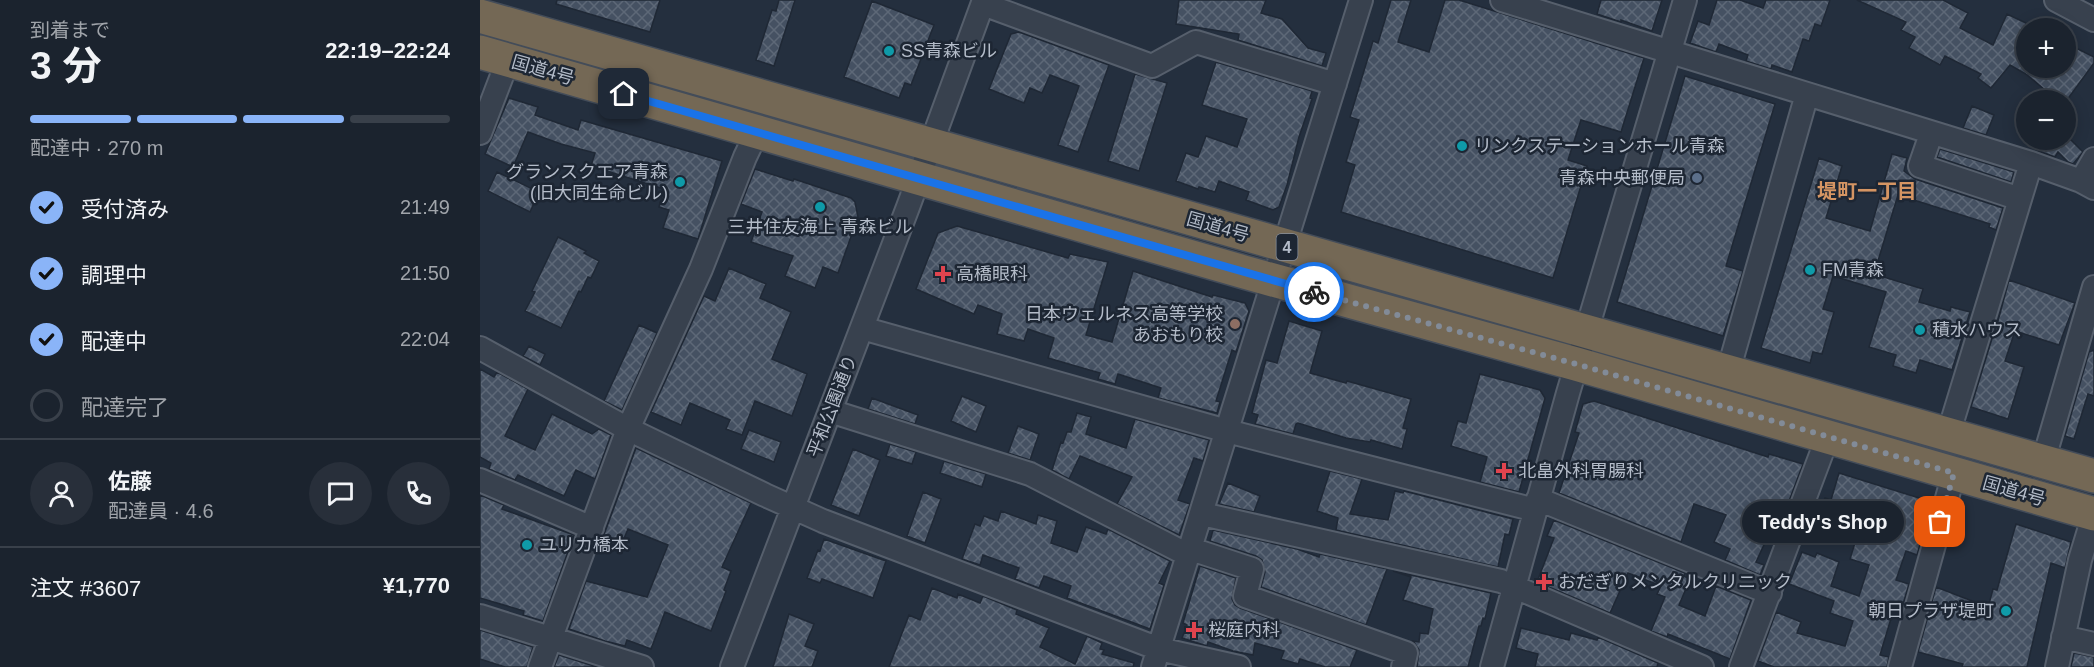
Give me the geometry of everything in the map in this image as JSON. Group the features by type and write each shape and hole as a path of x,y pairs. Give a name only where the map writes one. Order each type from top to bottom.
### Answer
{"highway":[{"name":"国道4号","path":"480,16 2094,476"},
{"name":"国道4号","path":"494,56 2094,514"}],"street":[{"path":"1156,658 1361,0"},
{"path":"1502,0 2031,164 2087,184 2094,159"},
{"path":"1492,667 1576,364 1684,0"},
{"path":"2056,0 2094,20"},
{"path":"984,2 1152,66 1196,42 1335,84"},
{"name":"平和公園通り","path":"732,667 984,2"},
{"path":"480,132 494,56"},
{"path":"1728,372 1807,94"},
{"path":"540,667 628,429 701,269 757,132"},
{"path":"1931,134 1920,166 2020,199"},
{"path":"1948,435 2031,164"},
{"path":"2043,462 2086,342 2094,287"},
{"path":"862,328 1227,431 1537,504 1770,593"},
{"path":"480,348 628,429 793,508 1156,658 1239,667"},
{"path":"830,411 1030,474 1190,552 1252,569 1245,596 1406,653 1403,667"},
{"path":"1741,667 1828,436"},
{"path":"1900,667 1954,473"},
{"path":"480,480 591,528"},
{"path":"1202,514 1501,581 1702,667"},
{"path":"2057,667 2080,560 2094,514"},
{"path":"480,616 642,667"},
{"path":"2063,638 2094,644"}],"building":[{"path":"557,0 660,0 650,32 556,4"},
{"path":"779,0 795,0 774,66 756,60 772,10 776,11"},
{"path":"1179,0 1266,0 1261,13 1282,19 1308,48 1326,53 1322,66 1238,40 1239,34 1176,24"},
{"name":"リンクステーションホール青森","path":"1391,0 1411,0 1398,42 1429,52 1445,0 1459,0 1644,58 1621,132 1581,120 1568,160 1587,166 1553,278 1341,212 1355,165 1346,162 1359,120 1350,117 1373,41 1378,43"},
{"path":"1601,0 1662,0 1652,31 1597,14"},
{"path":"1717,0 1740,0 1763,8 1766,0 1830,0 1821,26 1815,24 1809,41 1803,39 1792,72 1772,65 1771,69 1746,61 1748,55 1719,44 1716,52 1690,43 1698,21 1709,25"},
{"path":"1857,0 1943,0 1968,13 1960,28 1993,45 2007,14 2016,18 2016,68 2010,65 1991,88 1978,78 1981,74 1945,56 1940,65 1909,48 1915,37 1901,30 1906,22"},
{"name":"SS青森ビル","path":"872,1 934,25 911,85 905,83 899,98 844,77"},
{"path":"1019,32 1109,65 1078,152 1058,145 1079,86 1050,75 1042,93 1030,88 1024,103 989,89 1011,34"},
{"path":"2076,48 2094,57 2094,63 2074,90 2045,90 2031,78 2076,78"},
{"path":"1216,62 1312,91 1310,98 1312,99 1299,137 1287,185 1279,207 1273,210 1246,200 1249,192 1219,181 1215,192 1176,181 1186,153 1198,157 1206,136 1237,147 1247,119 1202,105"},
{"path":"1135,74 1167,83 1139,171 1108,161"},
{"path":"1685,76 1775,104 1726,266 1743,271 1723,336 1617,302"},
{"path":"509,98 538,107 535,115 578,130 581,120 722,161 698,239 663,228 669,210 659,207 664,189 591,166 595,153 528,132 513,167 485,154"},
{"path":"1972,106 1994,115 1986,135 1963,128"},
{"path":"2076,145 2083,152 2073,164 2058,152 2055,157 2039,151 2076,150"},
{"path":"1940,149 2014,172 2011,182 1937,157"},
{"path":"1892,154 1907,158 1904,171 1915,179 2003,208 1996,230 1989,227 1990,224 1898,195 1874,274 1923,289 1919,302 1950,311 1951,307 1970,312 1952,370 1920,360 1916,373 1893,366 1896,355 1869,347 1886,292 1833,276 1823,309 1834,312 1822,354 1813,352 1810,363 1761,348 1819,158 1842,166 1826,218 1870,231"},
{"path":"755,169 793,181 794,179 851,198 855,202 858,217 838,273 823,267 815,288 785,276 793,256 751,242 762,212 741,204"},
{"path":"497,172 539,192 530,212 488,191"},
{"path":"957,226 1068,258 1070,254 1108,262 1086,335 1112,342 1133,271 1212,297 1213,295 1245,303 1249,311 1236,352 1232,350 1216,401 1220,402 1217,413 1158,398 1161,388 1118,374 1115,384 1098,379 1100,373 1048,358 1054,338 1028,329 1024,341 997,334 1002,314 978,305 974,314 916,289 938,233"},
{"path":"558,237 586,251 584,253 599,261 591,278 588,277 581,292 579,291 561,328 525,311"},
{"path":"729,268 766,284 760,298 791,312 772,359 807,374 792,416 755,401 742,435 726,429 730,420 690,403 681,425 651,412 704,296 715,301"},
{"path":"2009,280 2075,303 2059,345 2015,331 2005,361 2024,367 2008,419 1971,407"},
{"path":"1289,321 1322,331 1310,373 1411,399 1403,428 1407,429 1402,449 1371,440 1370,442 1346,438 1298,423 1293,434 1255,424 1258,415 1252,413 1266,360 1277,363"},
{"path":"639,325 657,333 622,410 604,401"},
{"path":"529,346 545,354 540,365 523,356"},
{"path":"2094,350 2094,396 2088,394 2074,439 2065,436 2089,352"},
{"path":"480,369 494,377 497,372 528,389 505,436 535,450 552,414 592,434 599,429 611,435 595,479 576,470 564,496 518,475 515,480 489,469 491,463 480,457"},
{"path":"1480,374 1540,390 1545,398 1519,492 1480,482 1487,457 1451,446 1458,421 1466,423"},
{"path":"962,396 986,406 976,432 951,421"},
{"path":"872,398 918,415 915,424 868,409"},
{"path":"1594,401 1768,457 1769,454 1803,464 1786,509 1781,508 1756,562 1764,565 1760,575 1725,560 1730,549 1714,542 1726,515 1694,504 1681,542 1559,493 1579,433 1575,432 1583,404"},
{"path":"1077,413 1091,417 1086,434 1126,448 1135,419 1209,440 1203,461 1194,458 1178,500 1190,504 1179,535 1117,504 1132,477 1080,456 1069,479 1052,470 1061,442 1063,443 1067,432 1071,432"},
{"path":"1018,426 1039,434 1030,460 1008,453"},
{"path":"749,430 781,442 774,462 741,449"},
{"path":"890,444 916,452 912,464 886,456"},
{"path":"636,448 751,503 722,567 731,571 711,631 665,612 651,649 627,640 625,646 569,629 586,581 647,597 668,545 628,529 620,548 602,540"},
{"path":"853,449 880,460 859,516 831,505"},
{"path":"944,461 986,474 982,487 940,473"},
{"path":"1330,471 1362,479 1350,514 1388,520 1395,491 1403,493 1404,491 1513,519 1509,535 1505,534 1498,567 1336,530 1338,518 1317,511"},
{"path":"1839,473 1932,502 1917,555 1906,551 1896,580 1909,584 1903,604 1896,602 1880,655 1889,657 1887,667 1774,667 1758,661 1776,612 1801,622 1797,633 1845,646 1853,621 1830,613 1834,601 1789,584 1802,552 1815,557 1817,553 1839,562 1831,586 1859,596 1869,565 1850,559 1858,533 1818,518 1825,498 1831,500"},
{"path":"1228,483 1260,496 1254,512 1219,504"},
{"path":"923,492 941,499 925,543 907,536"},
{"name":"ユリカ橋本","path":"480,495 504,505 502,509 574,535 543,621 523,615 524,611 480,598"},
{"path":"1001,511 1036,524 1038,515 1057,521 1051,543 1077,552 1086,527 1106,534 1108,529 1170,561 1159,583 1164,585 1150,629 1067,598 1071,586 1044,576 1039,588 1015,579 1019,568 983,555 980,565 962,559 975,524 980,526 984,516 998,521"},
{"path":"1554,520 1685,573 1684,576 1690,579 1679,605 1705,616 1716,586 1751,600 1730,659 1668,634 1667,637 1651,631 1665,597 1657,594 1661,586 1628,573 1610,613 1537,582 1554,538 1547,536"},
{"path":"2016,524 2071,542 2065,568 2051,563 2027,667 1962,667 1963,664 1918,652 1936,587 1985,606 1986,603 1989,604 1993,589 1997,590"},
{"path":"1213,530 1297,549 1319,557 1320,554 1387,569 1366,625 1261,587 1265,572 1262,560 1210,541"},
{"path":"824,539 886,561 873,598 822,579 820,583 807,578"},
{"path":"1200,566 1236,578 1232,599 1240,608 1357,650 1350,667 1325,667 1300,659 1298,664 1281,659 1284,651 1255,643 1253,655 1208,642 1207,646 1182,638 1187,625 1183,623"},
{"path":"1393,571 1491,593 1485,619 1483,618 1479,626 1468,667 1417,667 1419,650 1413,641 1419,642 1420,633 1428,634 1433,609 1403,600 1411,577"},
{"path":"932,588 957,598 958,594 980,603 983,596 1017,610 1016,614 1049,628 1040,647 1075,664 1087,636 1102,643 1100,649 1104,650 1102,654 1134,663 1133,667 889,667 909,615 920,620"},
{"path":"789,614 814,624 805,646 818,651 812,667 773,667"},
{"path":"1521,628 1569,640 1571,633 1597,640 1598,637 1658,663 1657,667 1535,667 1538,654 1516,648"},
{"path":"480,630 533,647 527,667 505,667 480,659"},
{"path":"2074,653 2094,657 2094,667 2071,667"},
{"path":"559,655 597,667 554,667"}],"way so far":[{"path":"1314,292 1576,364 1954,473 1940,522"}],"place":[{"name":"SS青森ビル","path":"889,51"},
{"name":"リンクステーションホール青森","path":"1462,146"},
{"name":"青森中央郵便局","path":"1697,178"},
{"name":"グランスクエア青森 (旧大同生命ビル)","path":"680,182"},
{"name":"三井住友海上 青森ビル","path":"820,207"},
{"name":"FM青森","path":"1810,270"},
{"name":"高橋眼科","path":"943,274"},
{"name":"日本ウェルネス高等学校 あおもり校","path":"1235,324"},
{"name":"積水ハウス","path":"1920,330"},
{"name":"北畠外科胃腸科","path":"1504,471"},
{"name":"Teddy's Shop","path":"1940,522"},
{"name":"ユリカ橋本","path":"527,545"},
{"name":"おだぎりメンタルクリニック","path":"1544,582"},
{"name":"朝日プラザ堤町","path":"2006,611"},
{"name":"桜庭内科","path":"1194,630"}],"district":[{"name":"堤町一丁目","path":"1867,191"}],"route":[{"path":"624,94 1314,292"}]}
